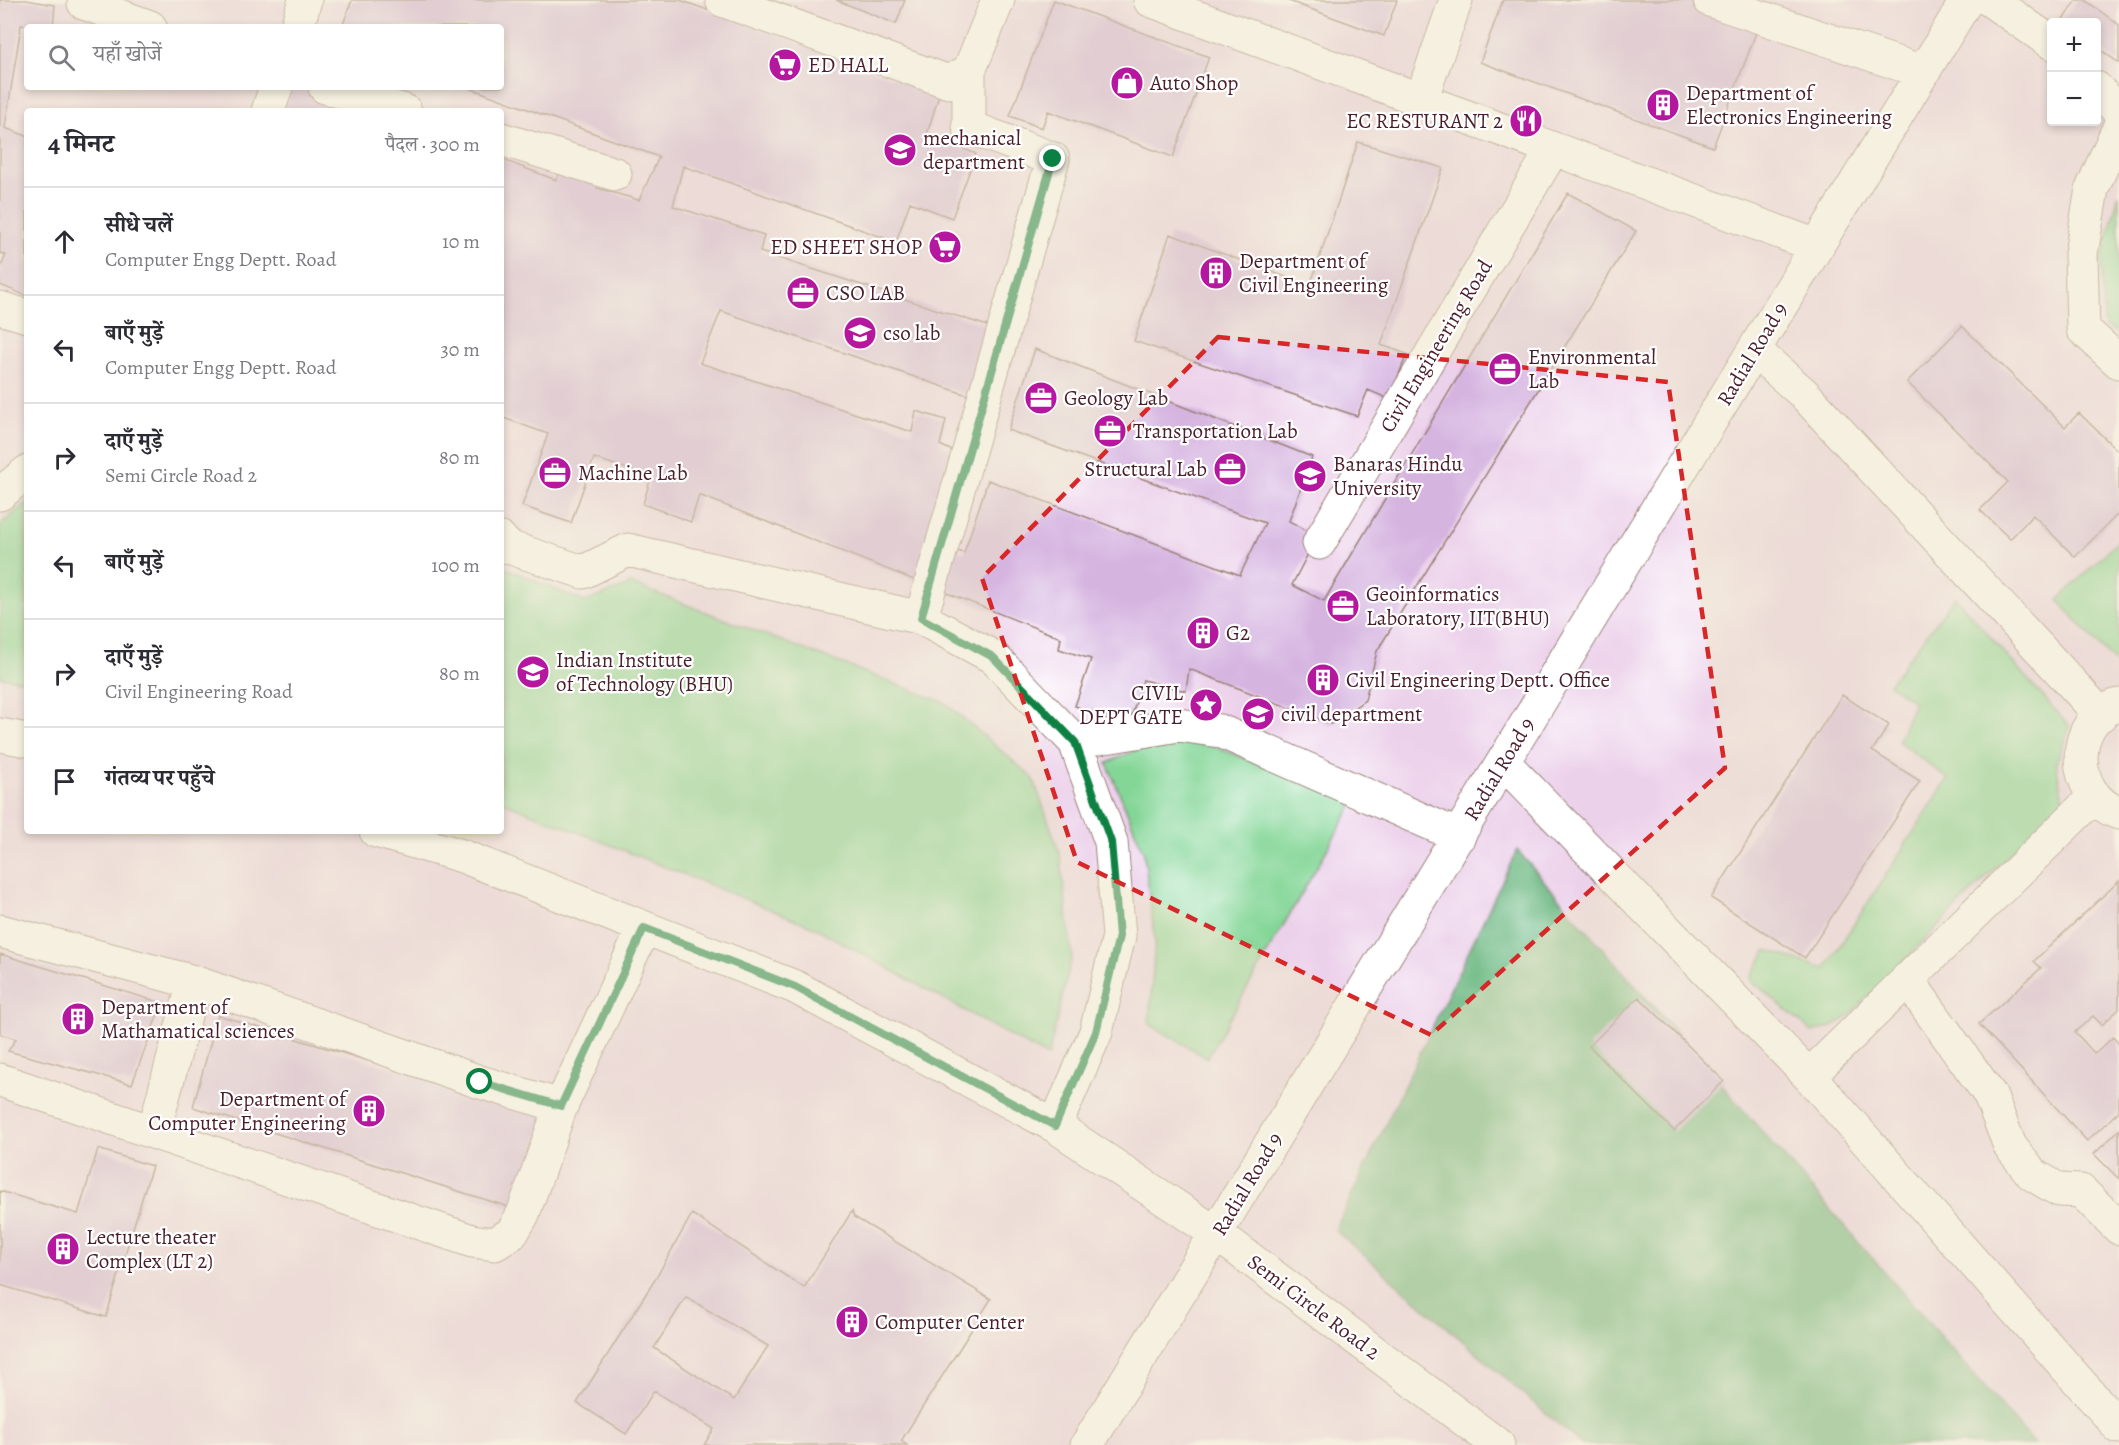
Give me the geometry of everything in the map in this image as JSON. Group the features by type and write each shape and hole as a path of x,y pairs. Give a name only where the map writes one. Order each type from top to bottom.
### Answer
{"street":[{"path":"298,24 305,0"},
{"path":"722,0 950,82 969,71"},
{"path":"921,618 1053,159 969,127 969,71 998,0"},
{"path":"1150,0 1817,246"},
{"path":"1421,100 1456,0"},
{"path":"1710,0 1923,72"},
{"name":"Radial Road 9","path":"1087,1445 1966,0"},
{"path":"1990,0 2047,40"},
{"path":"84,3 142,24"},
{"path":"269,108 275,90"},
{"path":"335,90 395,108"},
{"path":"2101,92 2119,111"},
{"path":"2119,127 2092,189 2081,255 2083,329 2119,362"},
{"path":"504,141 615,174"},
{"name":"Civil Engineering Road","path":"1318,543 1553,149"},
{"path":"0,308 24,315"},
{"path":"1754,350 1804,394 2110,710 2088,730 2081,749 2081,769 2085,784 2107,805 1907,979 1809,1076"},
{"path":"0,494 24,474"},
{"path":"504,542 508,547 583,572 627,550 921,618 993,657 1075,742 1111,842 1119,936 1096,1032 1055,1126"},
{"path":"1075,742 1179,725 1220,731 1459,836"},
{"path":"0,735 24,739"},
{"path":"1503,762 1809,1076 2119,1427"},
{"name":"Semi Circle Road 2","path":"386,834 462,856 795,987 1055,1126 1217,1234 1498,1445"},
{"path":"0,1080 472,1240 495,1244 512,1233 523,1214 561,1106 644,928"},
{"path":"0,931 194,982 480,1082 561,1106"},
{"path":"1907,979 1990,1095 2010,1146 2032,1174 2059,1190 2081,1191 2119,1228"},
{"path":"154,1131 194,982"}],"highlighted area":[{"path":"1218,337 1668,382 1725,768 1431,1035 1077,862 982,578"}],"shaded area":[{"name":"Banaras Hindu University","path":"0,0 2119,0 2119,1445 0,1445"}],"green space":[{"path":"2119,194 2119,333 2105,327 2101,262"},
{"path":"24,505 24,681 0,677 0,525"},
{"path":"2119,540 2119,667 2058,600"},
{"path":"504,567 585,602 632,584 945,703 1033,778 1060,854 1072,956 1048,1057 814,927 504,802"},
{"path":"1955,597 2070,727 2056,763 2063,800 1847,1018 1829,1028 1812,1032 1750,979 1767,950 1825,969 1948,779 1898,741 1914,702 1889,684"},
{"path":"1177,732 1355,801 1207,1058 1149,1024 1155,941 1144,853 1107,763"},
{"path":"1517,850 2035,1445 1582,1445 1335,1230"}],"building":[{"path":"0,0 26,0 55,5 53,24 21,25 5,128 24,135 24,295 0,285 0,269 6,255 0,253"},
{"path":"352,0 680,0 939,95 927,134 976,154 952,218 910,202 896,242 683,166 673,206 764,235 760,252 1006,332 985,401 721,311 700,363 912,432 916,411 946,420 940,445 961,455 930,542 964,553 988,480 1240,575 1265,523 1008,430 1035,349 1312,457 1289,521 1317,536 1292,585 1324,601 1568,193 1636,231 1377,651 1365,700 1331,724 1189,669 1186,691 1143,680 1129,724 1075,706 1091,659 1059,649 1061,638 699,495 691,522 643,504 651,477 594,458 571,523 522,506 548,434 504,418 504,160 556,180 565,161 602,176 597,188 639,200 659,157 475,90 504,90 504,24 343,24"},
{"path":"836,0 905,0 896,24"},
{"path":"1054,0 1209,57 1173,157 1048,111 1042,128 1010,116"},
{"path":"1286,0 1397,0 1384,36"},
{"name":"Department of Electronics Engineering","path":"1503,0 1690,0 1759,25 1713,147 1480,62"},
{"path":"2077,0 2085,0 2119,25 2119,63 2101,50 2101,18 2064,18"},
{"path":"291,90 324,90 369,108 285,108"},
{"name":"Department of Civil Engineering","path":"1358,142 1443,168 1381,345 1407,354 1389,399 1368,390 1357,416 1134,341 1170,234 1310,286"},
{"path":"1962,326 2065,427 2079,413 2119,452 2119,513 2075,557 2033,515 2010,539 1980,510 2008,482 1907,382"},
{"path":"1842,695 1889,725 1872,751 1920,781 1805,958 1711,898"},
{"path":"2119,881 2119,1009 2102,1025 2093,1016 2075,1032 2095,1054 2113,1037 2119,1044 2119,1111 2087,1141 1979,1024 2041,968 2034,961"},
{"name":"Department of Mathamatical sciences","path":"0,954 162,1003 132,1084 8,1051 16,1039 0,1034"},
{"path":"1639,997 1724,1081 1674,1131 1589,1046"},
{"name":"Department of Computer Engineering","path":"218,1015 546,1115 515,1209 193,1107"},
{"path":"2119,1130 2119,1179 2094,1154"},
{"name":"Lecture theater Complex (LT 2)","path":"98,1149 152,1166 106,1317 0,1285 0,1191 78,1214"},
{"name":"Computer Center","path":"852,1211 854,1217 991,1299 901,1441 907,1445 704,1445 714,1429 654,1391 626,1434 577,1403 656,1278 692,1214 804,1288","holes":["686,1297 768,1346 734,1400 654,1348"]}],"place":[{"name":"ED HALL","path":"785,65"},
{"name":"Auto Shop","path":"1127,83"},
{"name":"Department of Electronics Engineering","path":"1663,105"},
{"name":"EC RESTURANT 2","path":"1526,121"},
{"name":"mechanical department","path":"900,150"},
{"name":"ED SHEET SHOP","path":"945,247"},
{"name":"Department of Civil Engineering","path":"1216,273"},
{"name":"CSO LAB","path":"803,293"},
{"name":"cso lab","path":"860,333"},
{"name":"Environmental Lab","path":"1505,369"},
{"name":"Geology Lab","path":"1041,398"},
{"name":"Transportation Lab","path":"1110,431"},
{"name":"Structural Lab","path":"1230,469"},
{"name":"Machine Lab","path":"555,473"},
{"name":"Banaras Hindu University","path":"1310,476"},
{"name":"Geoinformatics Laboratory, IIT(BHU)","path":"1343,606"},
{"name":"G2","path":"1203,633"},
{"name":"Indian Institute of Technology (BHU)","path":"533,672"},
{"name":"Civil Engineering Deptt. Office","path":"1323,680"},
{"name":"CIVIL DEPT GATE","path":"1206,705"},
{"name":"civil department","path":"1258,714"},
{"name":"Department of Mathamatical sciences","path":"78,1019"},
{"name":"Department of Computer Engineering","path":"369,1111"},
{"name":"Lecture theater Complex (LT 2)","path":"63,1249"},
{"name":"Computer Center","path":"852,1322"}],"route":[{"path":"480,1082 561,1106 644,928 795,987 1055,1126 1096,1032 1119,936 1111,842 1075,742 993,657 921,618 1053,159"}]}
